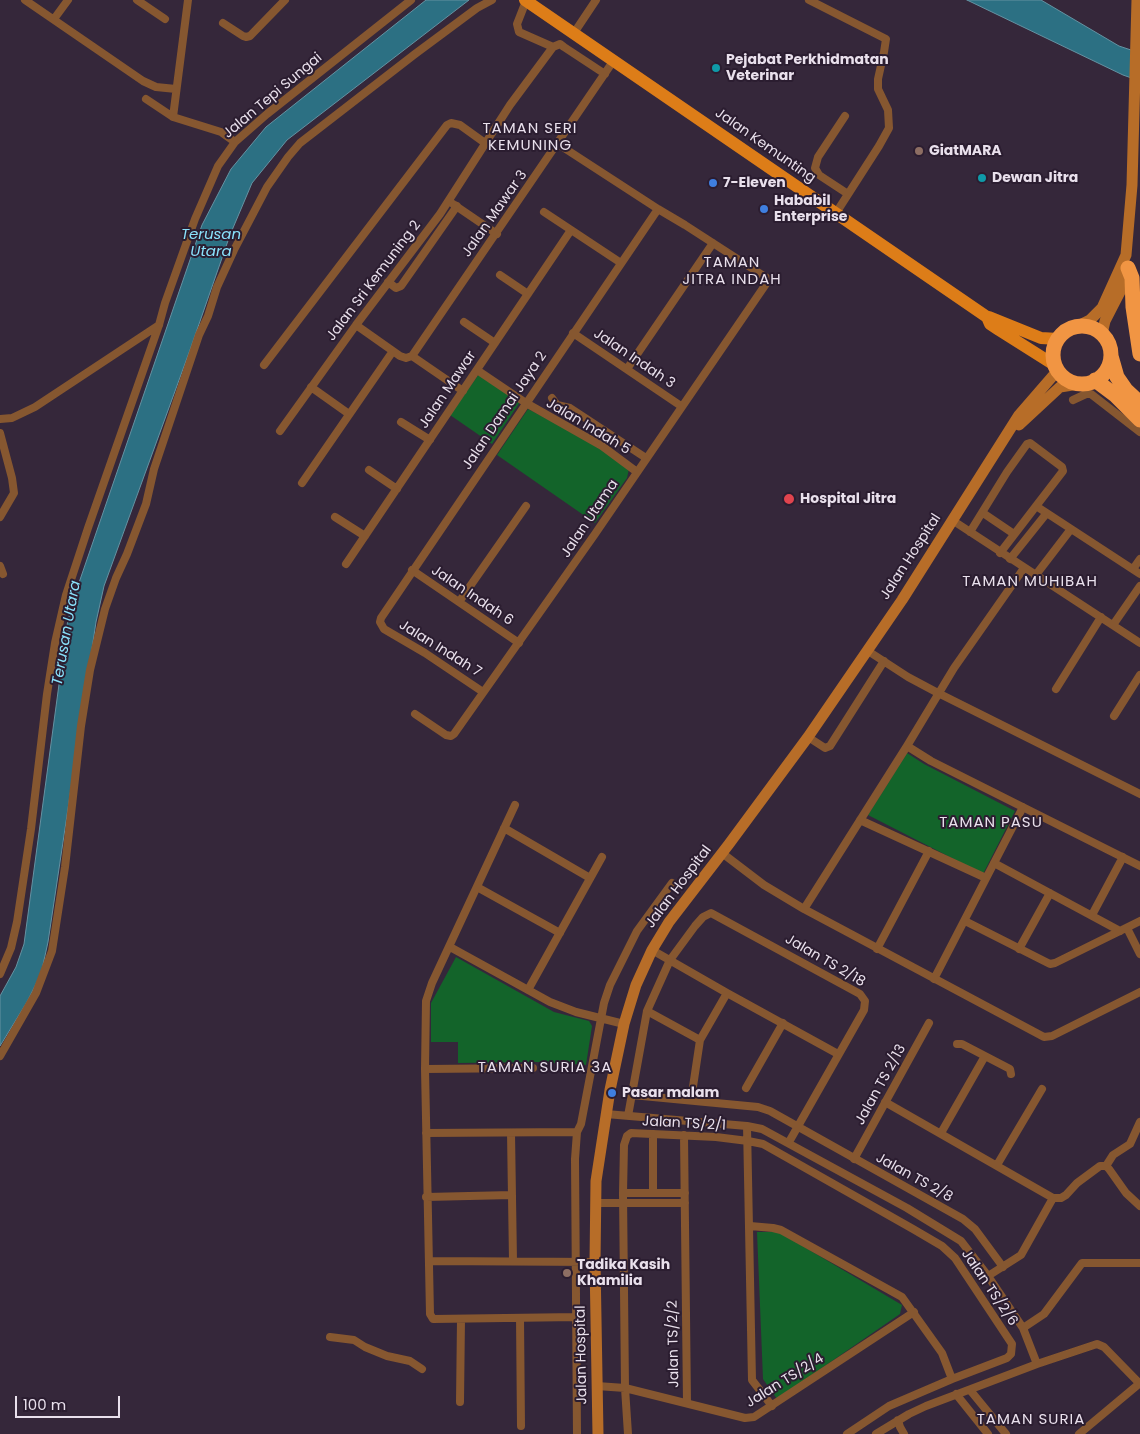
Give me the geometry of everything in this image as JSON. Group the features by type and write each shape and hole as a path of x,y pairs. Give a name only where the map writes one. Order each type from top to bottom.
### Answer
{"highway":[{"path":"1127,262 1132,278 1133,307 1140,354"},
{"path":"1140,403 1126,390 1117,377 1109,344 1102,334 1090,327 1076,326 1069,329 1058,339 1054,352 1057,368 1069,380 1090,382 1115,395 1140,420"},
{"path":"1090,382 1108,368 1111,356"}],"main road":[{"name":"Jalan Kemunting","path":"526,0 987,317 994,318 1041,338 1058,339"},
{"name":"Jalan Kemunting","path":"987,317 990,324 1057,368"}],"street":[{"path":"25,0 143,81 156,87 176,89"},
{"path":"54,19 68,0"},
{"path":"137,0 165,19"},
{"path":"174,117 188,0"},
{"path":"223,23 243,36 250,36 285,0"},
{"name":"Jalan Tepi Sungai","path":"0,974 11,948 18,913 31,830 47,694 60,622 74,568 195,219 218,166 235,142 267,114 411,0"},
{"path":"0,1056 36,993 52,951 65,867 81,726 90,670 105,609 146,504 154,469 199,335 208,316 217,287 234,250 255,207 274,176 300,143 415,54 477,8 492,0"},
{"path":"526,0 517,24 519,32 553,47 560,44 605,74"},
{"path":"574,33 596,0"},
{"path":"809,0 886,39 878,79 878,89 888,110 889,128 836,213"},
{"path":"1102,334 1105,321 1122,288 1127,262 1137,0"},
{"name":"Jalan Sri Kemuning 2","path":"280,431 356,325 449,201 485,143 553,47"},
{"name":"Jalan Mawar 3","path":"412,356 614,60"},
{"path":"146,99 174,117 221,132 235,142"},
{"path":"845,116 818,157 815,168 819,175 848,194"},
{"path":"264,365 447,125 451,123 460,125 485,143"},
{"path":"558,144 713,243 627,369"},
{"path":"449,201 497,234"},
{"path":"388,282 396,288 401,286 457,206"},
{"name":"Jalan Damai Jaya 2","path":"384,629 380,622 383,613 658,209"},
{"path":"544,212 622,263"},
{"name":"Jalan Mawar","path":"346,564 571,230"},
{"name":"Jalan Utama","path":"415,714 451,736 462,723 766,284 767,278 713,243"},
{"path":"1076,326 1090,320 1102,308 1127,262"},
{"path":"500,275 528,294"},
{"path":"464,322 495,342"},
{"path":"356,325 393,351 406,358 412,356 463,391"},
{"path":"0,419 12,418 35,407 159,326"},
{"name":"Jalan Indah 3","path":"573,333 681,406"},
{"path":"302,483 393,351"},
{"name":"Jalan Hospital","path":"598,1434 595,1262 597,1167 624,1024 636,985 652,950 669,922 808,737 868,651 1008,436 1019,415 1057,368"},
{"name":"Jalan Indah 5","path":"477,370 526,404 602,446 637,472"},
{"name":"Jalan Hospital","path":"1008,436 1056,390 1065,385 1090,382"},
{"path":"311,387 349,414"},
{"path":"1073,400 1086,394 1091,394 1140,432"},
{"path":"552,398 558,405 570,408 646,458"},
{"path":"401,422 430,440"},
{"path":"0,433 14,493 0,518"},
{"path":"602,446 610,435"},
{"path":"970,532 1007,472 1028,443 1062,467 1062,474 1000,553"},
{"path":"368,470 397,489"},
{"path":"459,602 526,506"},
{"path":"1036,506 1137,571 1140,559"},
{"path":"983,513 1014,534"},
{"path":"1010,559 1046,514"},
{"path":"335,517 365,536"},
{"path":"952,520 1140,643"},
{"path":"1035,576 1071,530"},
{"path":"0,566 3,574"},
{"path":"804,909 907,746 938,693 1024,568"},
{"name":"Jalan Indah 6","path":"412,570 518,643"},
{"path":"1112,625 1140,586"},
{"path":"1056,689 1101,617"},
{"name":"Jalan Indah 7","path":"384,629 425,653 483,692"},
{"path":"868,651 938,693 1140,794"},
{"path":"808,737 825,748 830,746 884,661"},
{"path":"1114,716 1140,675"},
{"path":"907,746 931,761 1140,866"},
{"path":"515,805 432,984 426,1001 426,1197 431,1318 577,1317"},
{"path":"934,979 1023,807"},
{"path":"860,820 986,878"},
{"path":"504,828 590,878"},
{"path":"877,949 929,851"},
{"path":"722,853 764,885 804,909 1044,1037 1052,1036 1140,992"},
{"path":"528,990 602,857"},
{"path":"1092,915 1123,857"},
{"path":"994,863 1124,930 1140,954"},
{"path":"577,1434 575,1159 577,1132 581,1124 601,1018 610,985 627,949 642,924 672,884"},
{"path":"477,887 560,933"},
{"path":"1019,949 1050,893"},
{"name":"Jalan TS 2/18","path":"628,1116 647,1011 670,960 703,917 714,913 860,994 865,1001 864,1010 789,1142"},
{"path":"965,920 1046,963 1055,963 1140,921"},
{"path":"450,947 558,1005 624,1024"},
{"path":"652,950 838,1054"},
{"path":"690,1100 700,1040 727,993"},
{"path":"647,1011 700,1040"},
{"path":"746,1088 783,1023"},
{"name":"Jalan TS 2/13","path":"854,1159 929,1023"},
{"path":"956,1044 962,1044 1010,1069 1011,1074"},
{"path":"941,1133 985,1056"},
{"path":"425,1069 533,1068"},
{"path":"997,1165 1042,1089"},
{"name":"Jalan TS 2/8","path":"632,1095 758,1107 770,1111 968,1222 1003,1267"},
{"path":"885,1102 1053,1198 1061,1198 1100,1166 1106,1166"},
{"path":"606,1114 747,1126 762,1129 789,1142 907,1208 962,1241 988,1276 1022,1328 1037,1364"},
{"path":"1106,1166 1113,1155 1130,1144 1140,1122"},
{"path":"747,1126 752,1380 772,1406"},
{"path":"426,1133 577,1132"},
{"path":"512,1133 513,1261"},
{"name":"Jalan TS/2/1","path":"623,1204 625,1139 631,1133 684,1135 748,1141"},
{"path":"653,1134 653,1193"},
{"name":"Jalan TS/2/2","path":"684,1135 687,1403"},
{"name":"Jalan TS/2/6","path":"748,1141 763,1144 942,1246 954,1258 1012,1344 1013,1350 1007,1358 889,1406 846,1434"},
{"path":"1106,1166 1126,1193 1140,1206"},
{"path":"623,1193 685,1193"},
{"path":"426,1197 512,1195"},
{"path":"988,1276 1021,1255 1053,1198"},
{"path":"595,1203 686,1204"},
{"path":"623,1204 625,1388 628,1434"},
{"path":"750,1226 781,1230 906,1300 942,1353 952,1379"},
{"path":"429,1261 595,1262"},
{"path":"1022,1328 1044,1314 1082,1263 1140,1263"},
{"name":"Jalan TS/2/4","path":"597,1386 625,1388 749,1419 772,1406 914,1312"},
{"path":"520,1318 521,1426"},
{"path":"460,1402 461,1319"},
{"path":"330,1337 354,1340 387,1356 410,1361 422,1369"},
{"path":"876,1434 917,1410 956,1394 1097,1344 1104,1347 1140,1383 1079,1434"},
{"path":"970,1390 1006,1434"},
{"path":"956,1394 988,1434"},
{"path":"898,1420 903,1433"}],"green space":[{"path":"479,374 520,402 492,444 450,415"},
{"path":"528,409 589,440 629,469 627,478 595,523 497,455"},
{"path":"907,753 924,764 1015,811 983,874 868,815"},
{"path":"456,957 554,1012 589,1021 592,1026 586,1065 536,1062 458,1063 458,1042 431,1042 431,1003"},
{"path":"757,1232 779,1232 902,1305 900,1314 777,1399 763,1379"}],"water":[{"name":"Terusan Utara","path":"426,0 469,0 287,140 252,183 230,235 104,586 96,622 48,942 41,974 27,1002 0,1046 0,996 16,967 24,944 67,625 72,603 202,225 231,169 266,127"},
{"path":"967,0 1041,0 1119,46 1140,53 1140,81 1123,75"}],"place":[{"name":"Pejabat Perkhidmatan Veterinar","path":"716,68"},
{"name":"GiatMARA","path":"919,151"},
{"name":"Dewan Jitra","path":"982,178"},
{"name":"7-Eleven","path":"713,183"},
{"name":"Hababil Enterprise","path":"764,209"},
{"name":"Hospital Jitra","path":"789,499"},
{"name":"Pasar malam","path":"612,1093"},
{"name":"Tadika Kasih Khamilia","path":"567,1273"}],"district":[{"name":"TAMAN SERI KEMUNING","path":"530,138"},
{"name":"TAMAN JITRA INDAH","path":"732,272"},
{"name":"TAMAN MUHIBAH","path":"1030,582"},
{"name":"TAMAN PASU","path":"991,823"},
{"name":"TAMAN SURIA 3A","path":"545,1068"},
{"name":"TAMAN SURIA","path":"1031,1420"}]}
